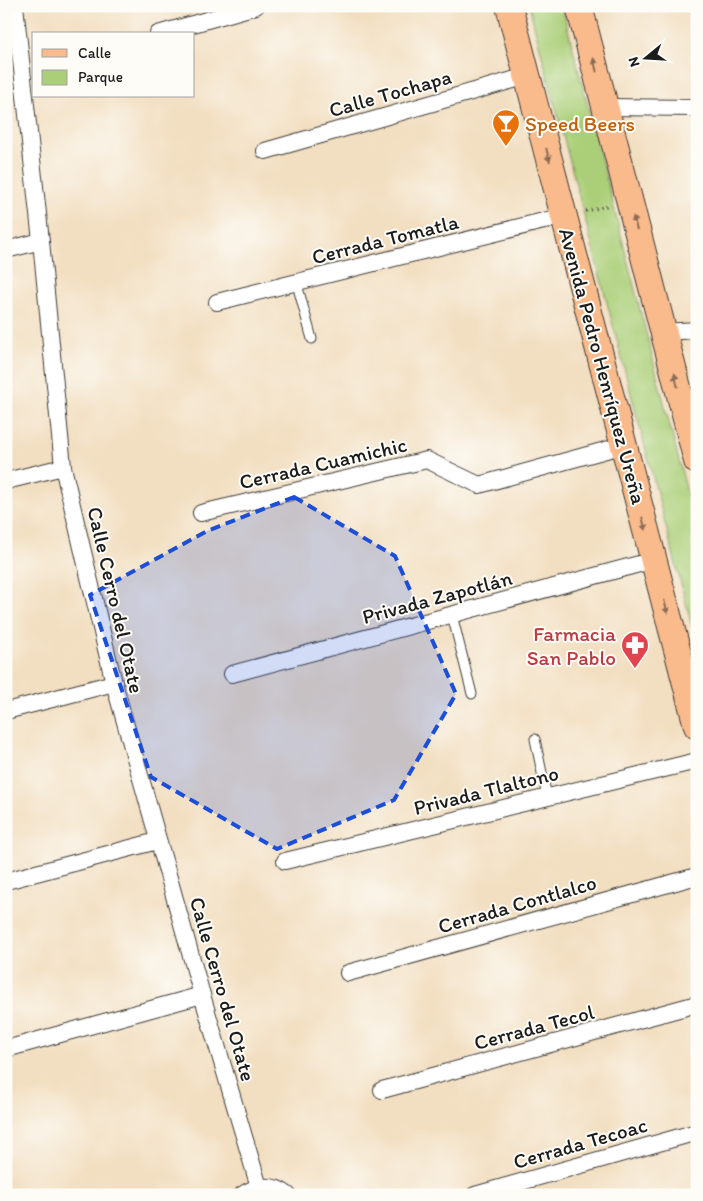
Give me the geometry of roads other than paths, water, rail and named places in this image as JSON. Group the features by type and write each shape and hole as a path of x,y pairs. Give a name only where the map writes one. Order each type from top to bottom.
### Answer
{"main road":[{"name":"Avenida Pedro Henríquez Ureña","path":"509,6 697,726"},
{"path":"580,6 695,446"}],"street":[{"path":"164,32 236,9 256,6"},
{"name":"Calle Cerro del Otate","path":"12,9 41,240 63,467 114,683 157,841 259,1186"},
{"name":"Calle Tochapa","path":"265,151 527,76"},
{"path":"606,108 697,108"},
{"name":"Cerrada Tomatla","path":"217,302 297,284 564,216"},
{"path":"6,250 41,240"},
{"path":"664,332 697,330"},
{"name":"Cerrada Cuamichic","path":"201,513 427,460 479,485 624,445"},
{"path":"6,481 63,467"},
{"name":"Privada Zapotlán","path":"232,674 654,560"},
{"path":"6,711 114,683"},
{"name":"Privada Tlaltono","path":"285,861 697,761"},
{"path":"6,881 157,841"},
{"name":"Cerrada Contlalco","path":"348,973 697,876"},
{"path":"6,1049 202,995"},
{"name":"Cerrada Tecol","path":"382,1090 697,1004"},
{"name":"Cerrada Tecoac","path":"474,1195 697,1132"},
{"path":"242,1195 248,1190 259,1186 272,1187 288,1195"}],"lane":[{"path":"297,284 312,339"},
{"path":"452,615 472,694"},
{"path":"535,739 547,797"}],"place":[{"name":"Speed Beers","path":"506,147"},
{"name":"Farmacia San Pablo","path":"635,669"}]}
